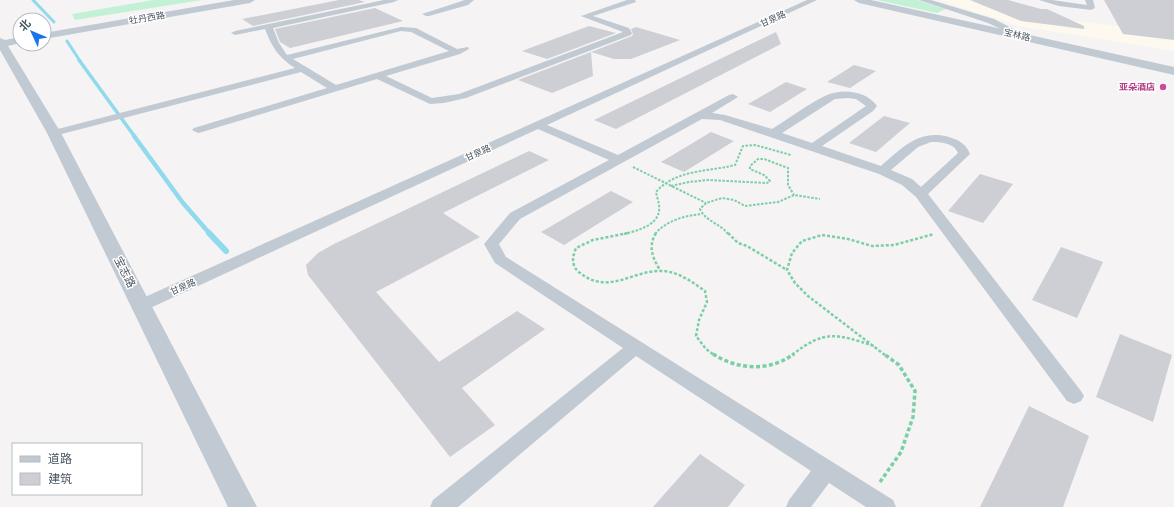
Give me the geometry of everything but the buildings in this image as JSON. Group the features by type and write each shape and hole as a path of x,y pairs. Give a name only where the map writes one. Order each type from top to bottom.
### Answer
{"street":[{"name":"牡丹西路","path":"52,30 225,0"},
{"name":"牡丹西路","path":"52,35 250,0"},
{"path":"235,33 394,0"},
{"path":"426,14 465,3 470,0"},
{"path":"379,76 430,101 462,96 628,33 626,30 584,16 632,2 631,0"},
{"name":"甘泉路","path":"142,305 814,0"},
{"name":"宝林路","path":"860,0 1174,71"},
{"path":"923,0 991,21 1024,37"},
{"path":"1043,0 1059,4 1091,8 1089,0"},
{"path":"268,26 275,43 285,58 336,89"},
{"path":"198,130 461,50 413,30 402,29 285,58"},
{"name":"宝志路","path":"4,41 54,133 243,507"},
{"path":"54,133 301,69"},
{"path":"774,133 831,97 838,95 854,96 870,102 872,106 870,109 814,147"},
{"path":"733,97 515,216 490,244 500,260 885,507"},
{"path":"698,116 721,117 774,133 884,171 907,182 921,194 1074,396"},
{"path":"538,125 617,159"},
{"path":"884,171 920,140 938,138 956,143 963,148 964,154 921,194"},
{"path":"441,507 636,347"},
{"path":"797,507 826,469"}],"path":[{"path":"814,147 800,153 783,155 757,145 743,146 735,165 672,178 664,183 656,192 659,209 658,216 649,224 632,232 592,241 576,248 572,259 573,267 582,275 599,282 615,283 660,270 673,272 689,280 705,291 707,302 699,320 696,336 709,352 728,363 752,367 776,365 792,355 805,343 824,337 845,336 874,346"},
{"path":"617,159 706,203"},
{"path":"671,186 696,181 727,180 767,183 770,181 769,179 750,168 750,166 758,159 764,159 788,168 788,187 794,195"},
{"path":"702,214 700,210 706,203 722,198 734,200 745,206 778,202 794,195 820,199"},
{"path":"660,270 651,251 652,239 660,227 674,219 702,214 725,229 738,243 787,270 795,283 808,296 900,365 915,391 913,417 901,452 869,497"},
{"path":"787,270 792,253 802,241 822,235 848,239 872,246 894,245 949,230"}],"shaded area":[{"path":"939,0 982,0 1034,16 1144,29 1174,0 1174,51 1018,26"}],"green space":[{"path":"153,0 202,0 75,20 72,14"},
{"path":"877,0 917,0 946,9 937,13"}],"waterway":[{"path":"33,0 54,22"},
{"path":"67,41 80,61"},
{"path":"79,60 135,137"},
{"path":"134,136 183,203 210,234"},
{"path":"209,233 226,251"}],"place":[{"name":"亚朵酒店","path":"1163,87"}]}
